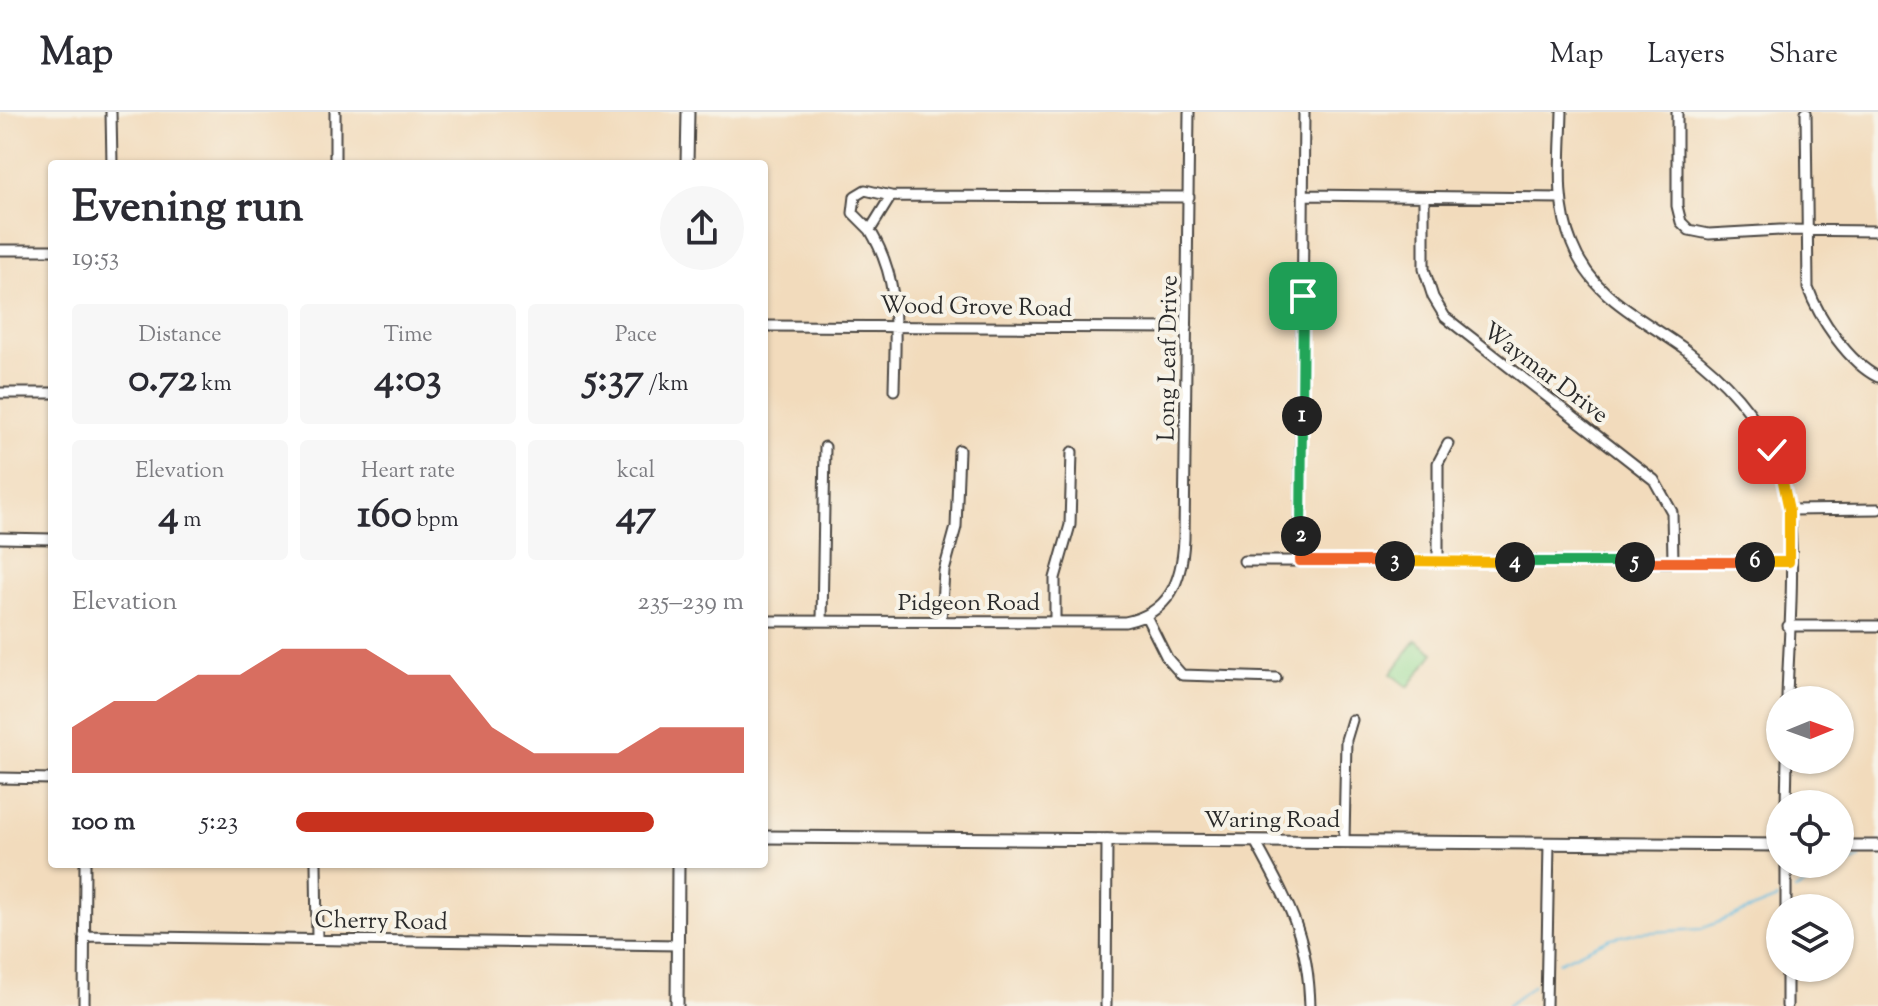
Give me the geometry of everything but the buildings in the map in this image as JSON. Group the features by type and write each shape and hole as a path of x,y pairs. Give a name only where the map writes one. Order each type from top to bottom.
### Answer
{"main road":[{"path":"687,160 688,112"},
{"name":"Waring Road","path":"768,837 1766,845"},
{"path":"1854,846 1878,846"},
{"path":"677,1006 678,868"}],"street":[{"path":"111,112 112,160"},
{"path":"335,112 335,160"},
{"name":"Long Leaf Drive","path":"1166,600 1179,581 1183,555 1189,112"},
{"path":"1300,561 1304,112"},
{"path":"1562,112 1561,198 1572,245 1597,286 1623,310 1699,360 1748,410 1776,459 1789,510 1787,686"},
{"path":"1677,112 1677,206 1686,228 1709,234 1878,231"},
{"path":"1806,112 1806,274 1812,299 1853,357 1874,376"},
{"path":"894,390 895,325 891,274 870,230 853,213 855,196 865,190 891,196 1189,197"},
{"path":"1304,195 1561,198"},
{"path":"870,230 877,214 891,196"},
{"name":"Waymar Drive","path":"1424,198 1424,269 1440,310 1468,338 1654,480 1672,512 1673,561"},
{"path":"0,250 48,250"},
{"name":"Wood Grove Road","path":"768,326 1187,328"},
{"path":"0,393 48,393"},
{"path":"1438,561 1438,463 1448,444"},
{"path":"822,621 825,447"},
{"path":"941,621 944,571 956,527 959,450"},
{"path":"1055,622 1055,578 1070,525 1072,452"},
{"path":"1789,510 1878,509"},
{"path":"0,538 48,539"},
{"path":"1244,561 1789,562"},
{"name":"Pidgeon Road","path":"768,621 1125,622 1146,616 1166,600"},
{"path":"1146,616 1171,663 1182,675 1276,678"},
{"path":"1788,626 1878,626"},
{"path":"1344,841 1346,740 1352,720"},
{"path":"0,778 48,779"},
{"path":"1106,1006 1107,839"},
{"path":"1255,841 1300,931 1308,964 1310,1006"},
{"path":"1546,1006 1549,843"},
{"path":"84,1006 85,868"},
{"path":"316,868 317,939"},
{"name":"Cherry Road","path":"84,936 678,945"},
{"path":"1787,982 1787,1006"}],"green space":[{"path":"1416,640 1434,653 1408,687 1391,674"}],"waterway":[{"path":"1795,890 1860,858"},
{"path":"1559,962 1611,938 1635,933 1701,929 1766,903"},
{"path":"1507,1006 1534,985"}],"route":[{"path":"1303,296 1300,561 1789,562 1787,496 1772,450"}]}
